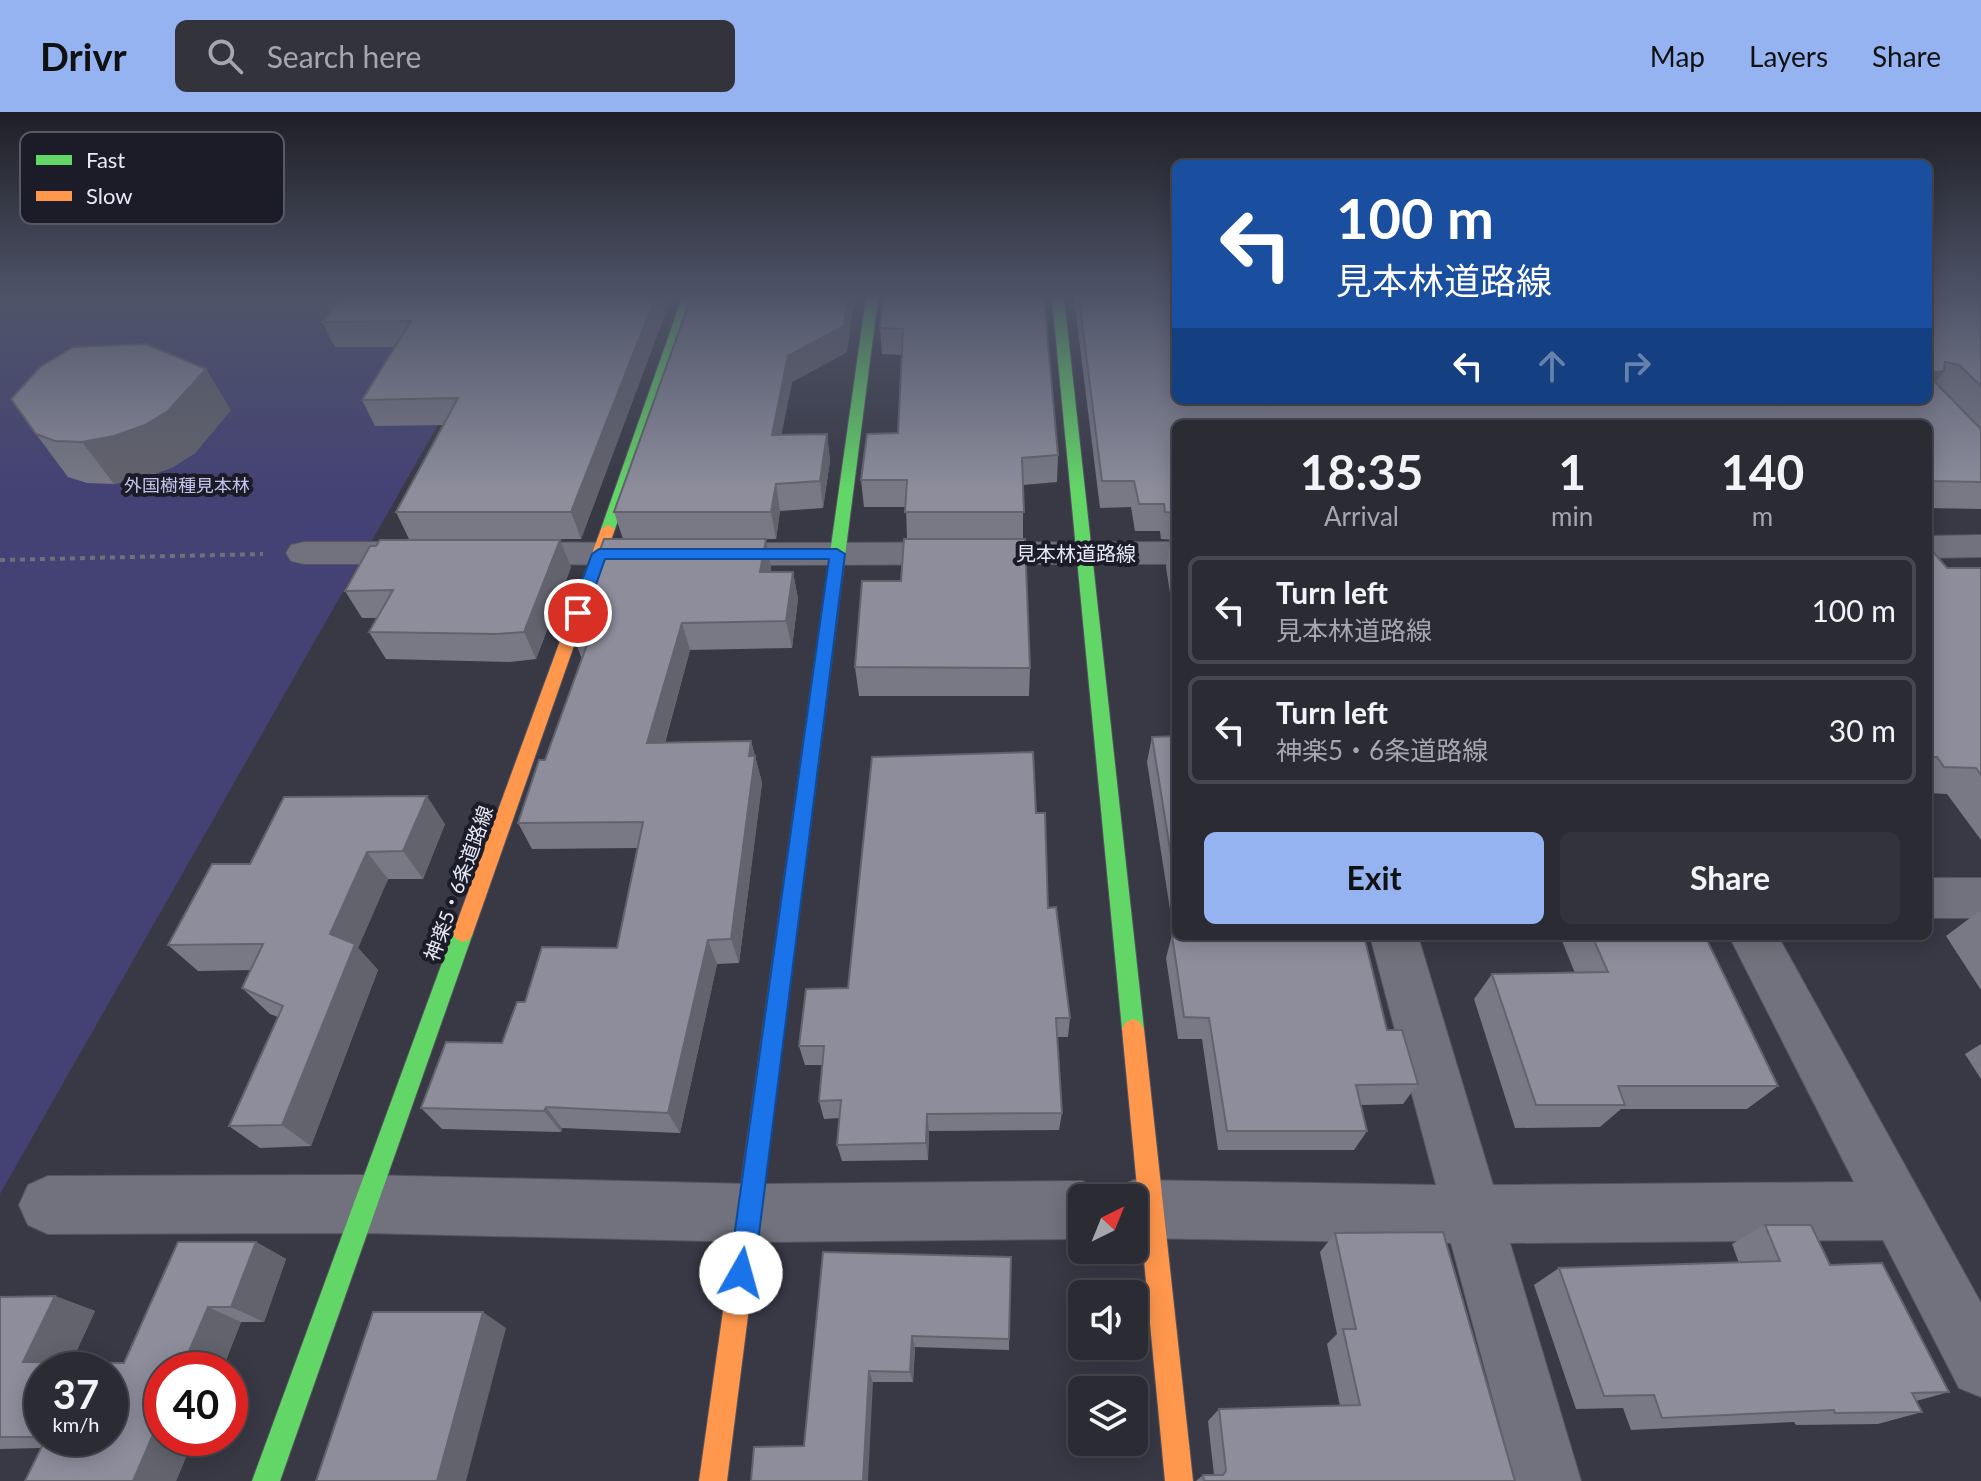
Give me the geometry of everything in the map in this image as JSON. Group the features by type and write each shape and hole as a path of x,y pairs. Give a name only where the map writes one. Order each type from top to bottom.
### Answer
{"street":[{"name":"神楽5・6条道路線","path":"266,1481 666,362"},
{"path":"713,1481 863,362"},
{"path":"1065,362 1140,1184"},
{"path":"1932,547 1981,546"},
{"name":"見本林道路線","path":"304,553 1172,553"},
{"path":"1932,898 1981,898"},
{"path":"1395,940 1548,1481"},
{"path":"1755,940 1981,1366"},
{"path":"48,1205 365,1204 749,1213 1068,1210"},
{"path":"1148,1209 1471,1214 1899,1211"},
{"path":"1148,1253 1179,1481"}],"path":[{"path":"0,560 304,553"}],"green space":[{"name":"外国樹種見本林","path":"0,362 474,362 0,1194"}],"building":[{"path":"48,362 189,362 206,369 168,411 145,425 114,436 82,442 55,441 36,434 11,399"},
{"path":"386,362 630,362 571,512 396,512 458,398 362,400"},
{"path":"668,362 787,362 772,435 827,434 820,481 776,484 771,512 614,512"},
{"path":"901,362 1050,362 1058,455 1022,458 1024,512 905,512 907,480 861,480 867,434 898,433"},
{"path":"1087,362 1172,362 1172,404 1932,404 1932,379 1981,429 1981,482 1932,481 1932,420 1172,420 1172,513 1165,512 1164,504 1139,504 1134,481 1102,481"},
{"path":"1932,362 1981,362 1981,386 1959,365 1945,362 1944,371 1932,372"},
{"path":"604,539 766,539 760,572 793,572 786,621 682,623 647,743 751,741 749,756 755,756 731,939 708,940 668,1113 546,1107 544,1111 421,1108 446,1042 502,1043 517,1002 525,1002 542,947 617,948 643,822 518,823 539,760 545,760 592,631 571,631"},
{"path":"904,539 1025,539 1030,668 855,667 862,581 901,581"},
{"path":"380,540 560,540 524,632 497,634 369,632 393,590 345,591 370,546 376,546"},
{"path":"1932,551 1947,568 1981,568 1981,775 1976,768 1944,767 1937,757 1932,757"},
{"path":"1172,736 1172,862 1152,737"},
{"path":"1033,752 1036,813 1045,813 1048,908 1056,907 1070,1018 1056,1018 1062,1113 927,1114 926,1143 837,1145 841,1100 819,1101 824,1046 799,1046 806,989 848,988 872,757"},
{"path":"427,796 403,851 367,852 330,934 355,944 282,1125 229,1126 283,1006 242,988 263,944 168,945 212,864 250,864 284,797"},
{"path":"1173,940 1365,940 1387,1030 1402,1030 1418,1084 1356,1085 1367,1131 1227,1131 1209,1018 1184,1017"},
{"path":"1594,940 1707,940 1778,1086 1618,1086 1625,1105 1536,1105 1492,974 1608,972"},
{"path":"1765,1225 1811,1225 1830,1265 1882,1263 1949,1392 1912,1393 1922,1412 1835,1413 1834,1410 1662,1418 1654,1395 1604,1396 1559,1268 1780,1261"},
{"path":"1443,1232 1515,1481 1204,1481 1203,1475 1223,1475 1226,1471 1219,1409 1360,1405 1343,1329 1356,1329 1335,1233"},
{"path":"178,1242 256,1242 231,1307 208,1307 189,1352 144,1352 144,1456 133,1481 25,1481 37,1456 128,1456 128,1354"},
{"path":"823,1252 1011,1257 1009,1339 912,1336 910,1372 869,1371 863,1481 751,1481 754,1447 804,1446"},
{"path":"55,1296 28,1352 24,1352 24,1437 0,1437 0,1297"},
{"path":"373,1312 483,1312 437,1481 316,1481"}],"traffic: fast":[{"path":"608,529 666,362"},
{"path":"768,1071 863,362"},
{"path":"1065,362 1133,1029"},
{"path":"266,1481 463,933"}],"traffic: slow":[{"path":"463,933 608,529"},
{"path":"1133,1029 1179,1481"},
{"path":"713,1481 768,1071"}],"route":[{"path":"578,613 599,554 837,554 741,1273"}]}
